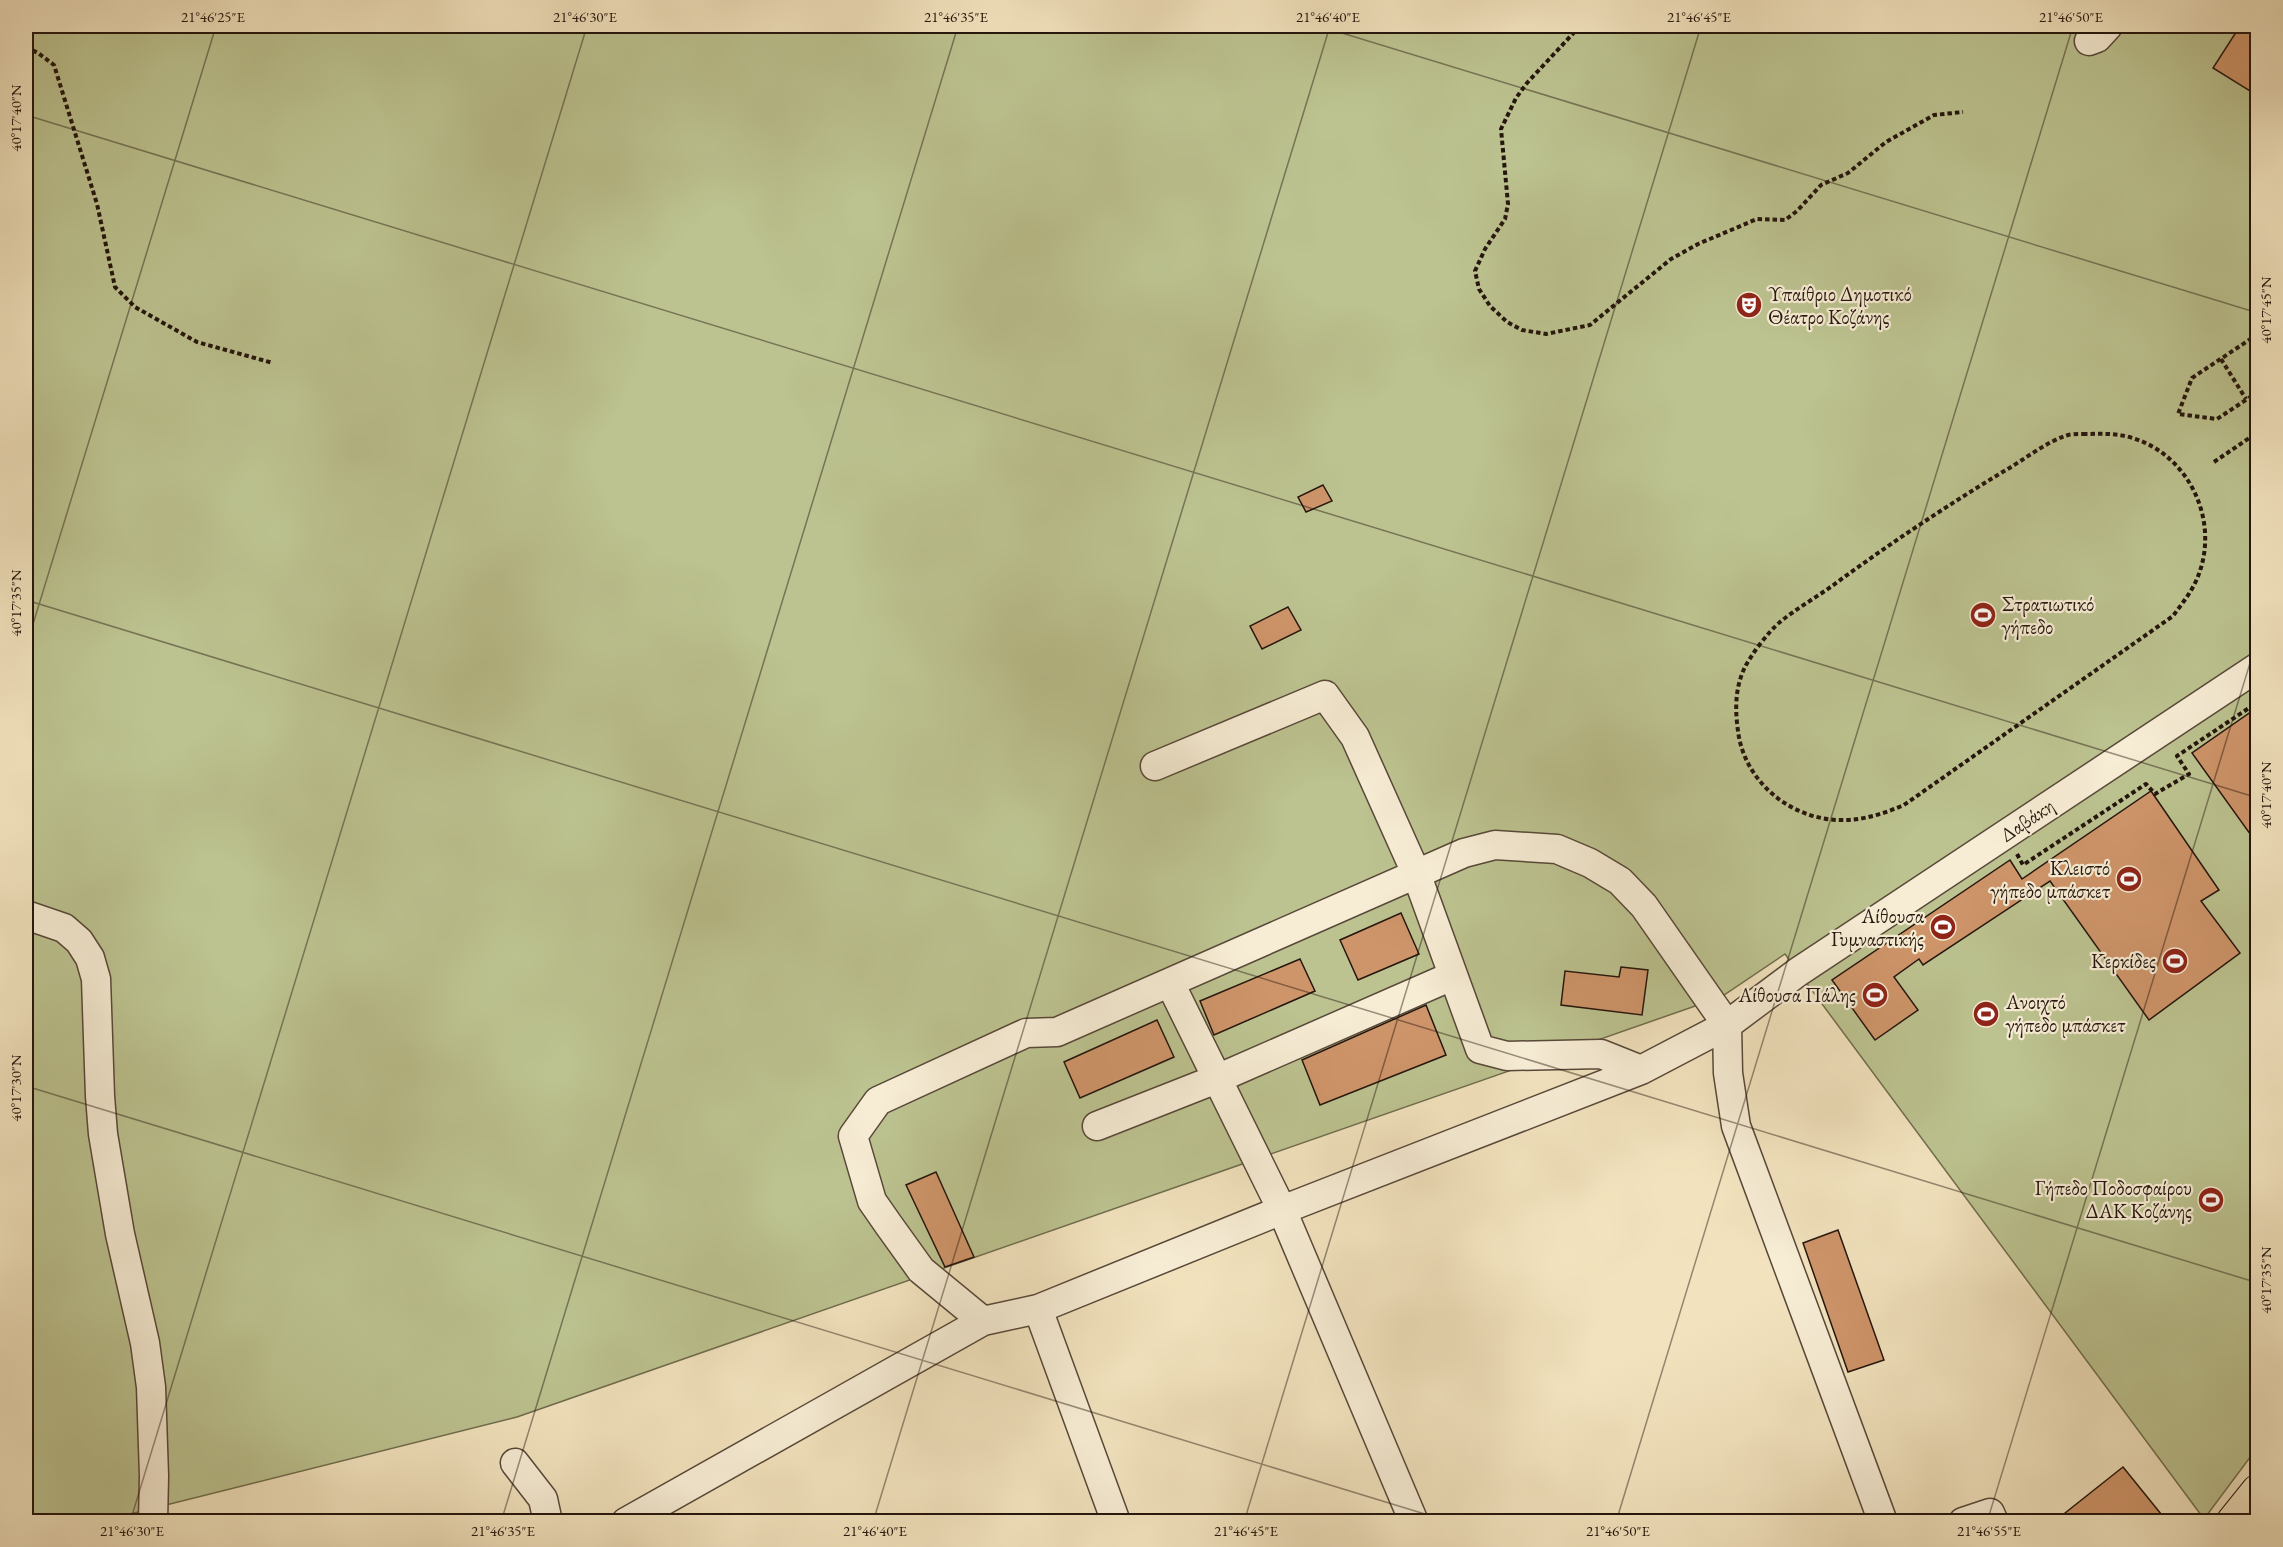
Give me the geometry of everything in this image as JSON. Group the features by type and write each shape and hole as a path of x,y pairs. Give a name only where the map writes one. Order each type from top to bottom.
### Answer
{"main road":[{"path":"2233,1521 2258,1491"}],"street":[{"name":"Δαβάκη","path":"626,1521 983,1321 1038,1309 1282,1210 1641,1070 1727,1025 1797,972 2258,667"},
{"path":"1155,766 1325,695 1355,737 1416,873 1480,1049 1507,1056 1600,1054 1641,1070"},
{"path":"983,1321 921,1270 872,1201 853,1136 878,1101 1026,1033 1057,1032 1464,853 1495,845 1557,849 1590,863 1620,881 1644,906 1727,1025 1728,1073 1736,1126 1883,1521"},
{"path":"26,915 64,928 79,941 90,958 96,979 103,1134 120,1234 145,1343 150,1387 154,1476 153,1521"},
{"path":"1097,1126 1219,1078 1452,975"},
{"path":"1170,983 1219,1078 1282,1210 1414,1521"},
{"path":"1038,1309 1116,1521"},
{"path":"515,1463 543,1499 548,1521"},
{"path":"1963,1521 1990,1513 1994,1521"}],"path":[{"path":"1580,26 1527,82 1515,98 1502,129 1508,204 1505,219 1485,249 1475,271 1479,289 1490,306 1507,322 1522,330 1546,334 1590,325 1671,259 1698,244 1757,219 1785,220 1797,212 1821,185 1848,173 1886,142 1934,115 1963,112"},
{"path":"26,47 54,65 97,204 115,288 135,307 197,342 273,363"},
{"path":"2258,334 2192,378 2178,414 2217,419 2258,392"},
{"path":"2221,359 2246,399"},
{"path":"2214,462 2258,432"},
{"path":"2124,435 2145,442 2180,467 2199,499 2205,540 2203,558 2196,581 2173,616 1904,805 1886,813 1860,819 1838,820 1820,818 1800,810 1782,802 1763,786 1753,774 1744,755 1736,713 1737,692 1745,667 1779,623 1798,610 1920,524 2066,436 2124,435"},
{"path":"2017,854 2024,865 2146,784 2155,794 2189,774 2176,754 2258,702"}],"green space":[{"path":"26,26 2257,26 2257,1448 2204,1519 1785,954 1721,997 517,1417 102,1521 26,1521"}],"building":[{"path":"2240,26 2258,26 2258,96 2213,68"},
{"path":"1323,485 1332,501 1306,512 1298,497"},
{"path":"1288,607 1301,630 1262,649 1250,626"},
{"path":"2258,707 2258,845 2192,753"},
{"path":"2151,791 2219,890 2201,901 2240,953 2149,1020 2050,881 1923,965 1919,959 1894,977 1918,1010 1875,1040 1832,980 2010,860 2022,879"},
{"path":"1401,913 1419,954 1358,980 1340,940"},
{"path":"1300,959 1315,991 1214,1035 1200,1001"},
{"path":"1621,967 1648,970 1642,1015 1561,1005 1565,971 1619,977"},
{"path":"1426,1005 1446,1055 1320,1105 1302,1060"},
{"path":"1157,1020 1174,1057 1080,1098 1064,1062"},
{"path":"936,1172 974,1257 945,1267 906,1185"},
{"path":"1838,1230 1884,1360 1848,1372 1803,1243"},
{"path":"2123,1467 2161,1514 2152,1521 2055,1521"}],"place":[{"name":"Υπαίθριο Δημοτικό Θέατρο Κοζάνης","path":"1749,305"},
{"name":"Στρατιωτικό γήπεδο","path":"1983,615"},
{"name":"Κλειστό γήπεδο μπάσκετ","path":"2129,879"},
{"name":"Αίθουσα Γυμναστικής","path":"1943,927"},
{"name":"Κερκίδες","path":"2175,961"},
{"name":"Αίθουσα Πάλης","path":"1875,995"},
{"name":"Ανοιχτό γήπεδο μπάσκετ","path":"1986,1014"},
{"name":"Γήπεδο Ποδοσφαίρου ΔΑΚ Κοζάνης","path":"2211,1200"}]}
